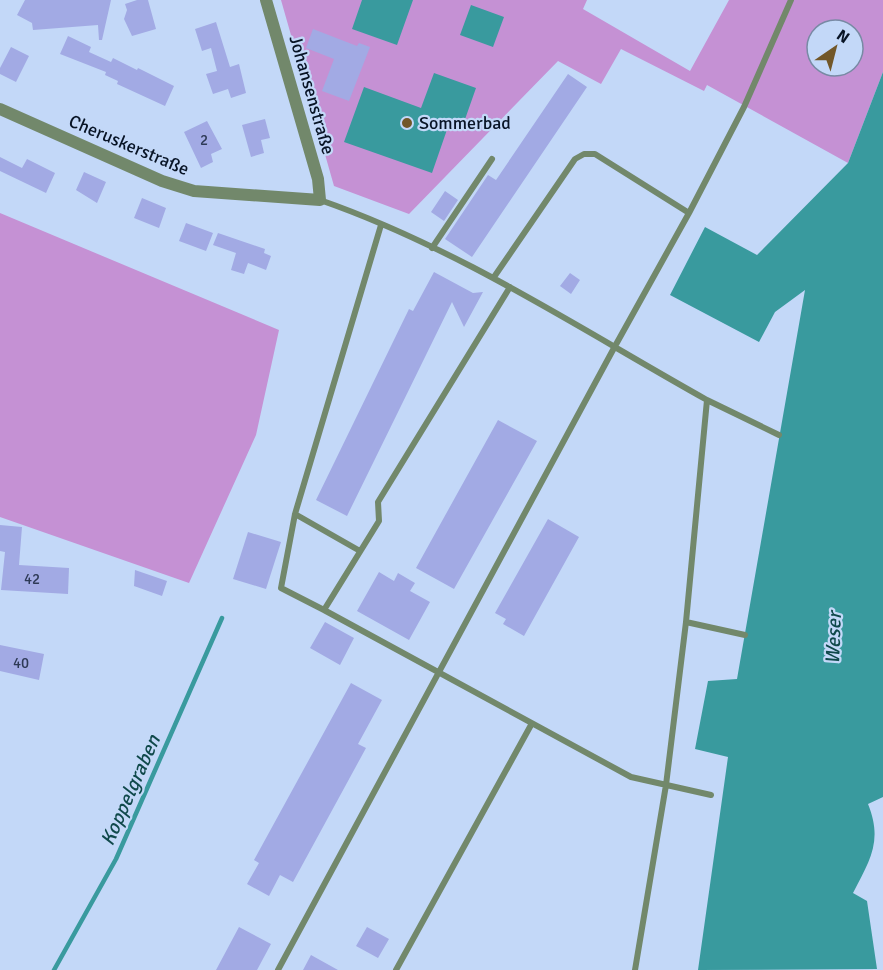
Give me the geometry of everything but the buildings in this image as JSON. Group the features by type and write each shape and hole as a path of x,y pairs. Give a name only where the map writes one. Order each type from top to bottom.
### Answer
{"street":[{"name":"Johansenstraße","path":"266,0 318,178 320,200"},
{"name":"Cheruskerstraße","path":"0,109 162,181 194,192 320,200"}],"lane":[{"path":"278,970 689,213 744,107 791,0"},
{"path":"494,277 575,159 584,154 596,154 689,213"},
{"path":"432,248 492,159"},
{"path":"320,200 381,225 494,277 707,400 779,435"},
{"path":"381,225 295,514 282,588 531,725 631,777 711,795"},
{"path":"324,610 379,521 378,502 510,287"},
{"path":"635,970 666,785 686,622 707,400"},
{"path":"295,514 360,551"},
{"path":"686,622 745,635"},
{"path":"396,970 531,725"}],"shaded area":[{"name":"Sommerbad","path":"281,0 587,0 583,9 690,71 729,0 883,0 883,72 848,163 707,85 704,91 621,49 601,84 558,61 409,214 334,186"},
{"path":"0,213 279,330 256,435 189,583 0,517"}],"water":[{"path":"362,0 413,0 397,45 352,29"},
{"path":"471,5 504,17 493,47 460,35"},
{"name":"Weser","path":"883,72 883,797 868,804 874,829 874,840 869,860 853,893 867,901 877,969 698,970 728,757 695,749 708,681 737,679 805,290 775,312 759,342 670,295 705,227 757,255 848,163"},
{"path":"434,73 476,88 463,125 450,121 432,173 344,142 364,87 421,108"}],"waterway":[{"name":"Koppelgraben","path":"54,970 116,859 222,618"}],"place":[{"name":"Sommerbad","path":"407,123"}]}
